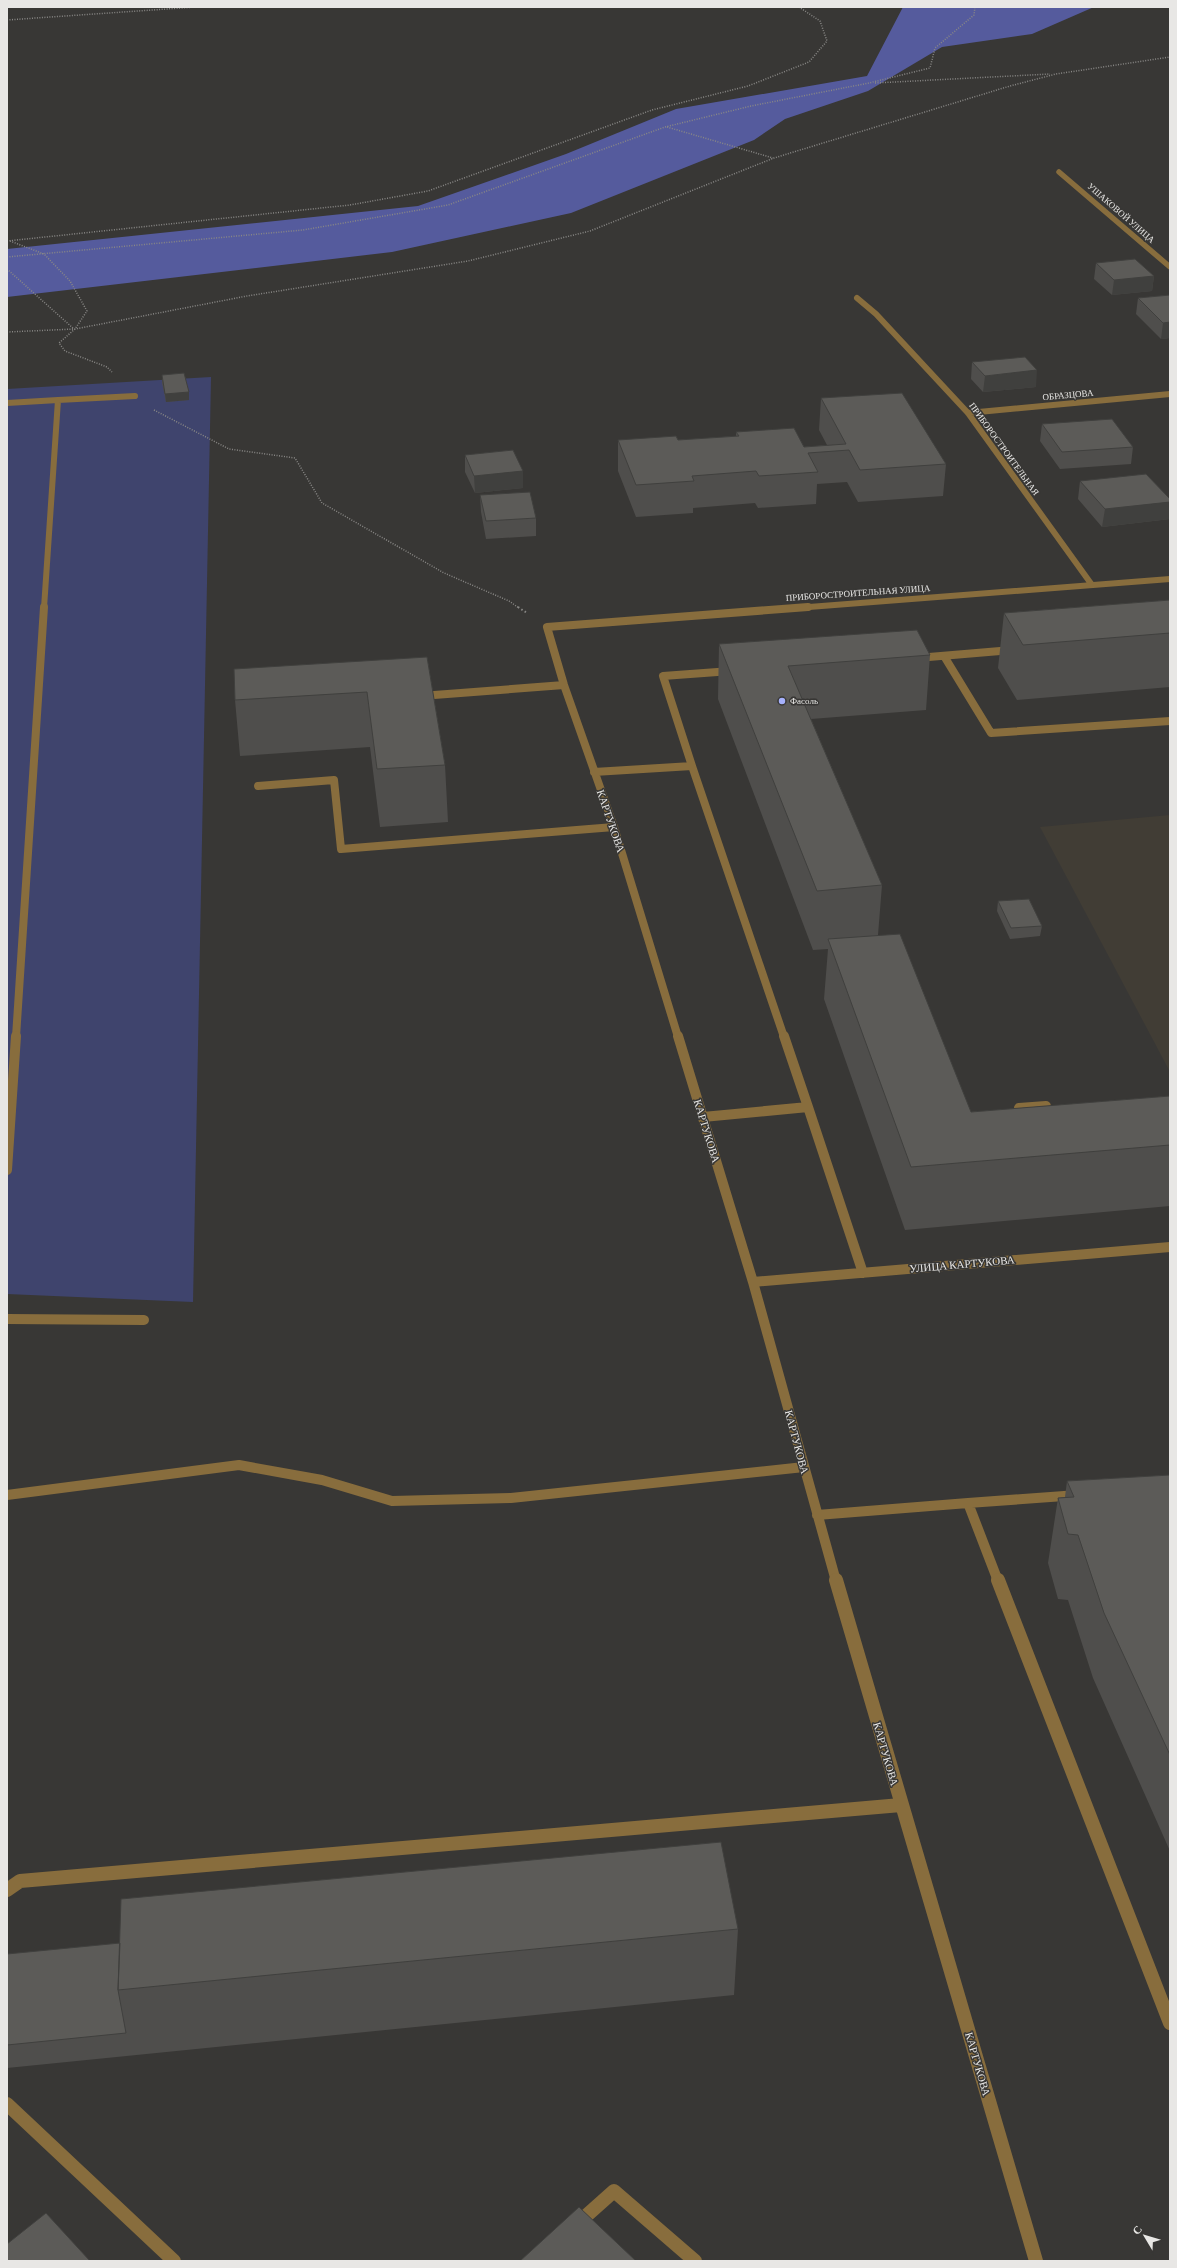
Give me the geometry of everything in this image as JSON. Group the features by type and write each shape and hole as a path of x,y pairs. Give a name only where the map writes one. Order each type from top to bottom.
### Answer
{"street":[{"name":"УШАКОВОЙ УЛИЦА","path":"1059,172 1170,267"},
{"name":"ПРИБОРОСТРОИТЕЛЬНАЯ","path":"857,298 876,314 968,413 1092,585"},
{"name":"ОБРАЗЦОВА","path":"968,413 1170,394"},
{"path":"7,403 135,396"},
{"path":"7,1170 58,400"},
{"name":"ПРИБОРОСТРОИТЕЛЬНАЯ УЛИЦА","path":"547,627 1170,578"},
{"name":"КАРТУКОВА","path":"547,627 564,685 614,827 753,1282 817,1516 1036,2261"},
{"path":"908,658 1022,650"},
{"path":"944,656 991,733 1170,721"},
{"path":"743,671 664,676 692,766 863,1273"},
{"path":"415,697 564,685"},
{"path":"594,772 692,766"},
{"path":"258,786 334,780 341,849 614,827"},
{"path":"1018,1108 1058,1105"},
{"path":"703,1118 808,1107"},
{"name":"УЛИЦА КАРТУКОВА","path":"753,1282 1170,1247"},
{"path":"7,1318 144,1320"},
{"path":"7,1495 239,1465 322,1480 392,1501 511,1498 804,1468"},
{"path":"817,1516 1092,1494"},
{"path":"968,1503 1170,2023"},
{"path":"7,1890 20,1880 901,1805"},
{"path":"7,2104 174,2261"},
{"path":"564,2236 614,2191 696,2261"}],"path":[{"path":"7,20 196,7"},
{"path":"8,241 350,205 428,191 652,110 748,86 808,62 826,41 820,21 799,7"},
{"path":"7,257 303,230 448,205 665,127 751,106 869,83 930,68 935,48 974,15 975,7"},
{"path":"869,83 1056,74 1170,57"},
{"path":"7,332 74,329 247,296 468,261 590,232 774,158 1010,86 1056,74"},
{"path":"665,127 774,158"},
{"path":"8,241 44,254 70,281 87,311 74,329 59,343 65,351 107,367 143,404 229,449 295,458 322,503 444,573 510,601 547,627"},
{"path":"7,269 74,329"}],"shaded area":[{"path":"903,7 1094,7 1032,34 942,47 868,91 785,119 754,140 571,213 392,252 7,297 7,249 418,206 566,154 676,109 867,76"},
{"path":"211,377 193,1302 7,1294 7,389"},
{"path":"1170,815 1170,1070 1169,1070 1040,827"}],"building":[{"path":"1135,259 1154,276 1114,280 1096,263"},
{"path":"1170,295 1170,322 1163,323 1138,298"},
{"path":"1025,357 1037,370 985,376 972,362"},
{"path":"184,373 189,392 165,394 162,375"},
{"path":"902,393 946,464 860,470 849,450 808,453 818,472 759,476 756,471 692,476 694,481 636,485 618,440 676,436 678,440 739,436 736,432 794,428 804,447 846,444 821,398"},
{"path":"1112,419 1133,447 1062,452 1042,424"},
{"path":"513,450 523,471 474,476 465,455"},
{"path":"1146,474 1170,499 1170,502 1105,509 1080,481"},
{"path":"530,492 536,518 486,521 480,495"},
{"path":"1170,600 1170,633 1023,645 1004,613"},
{"path":"917,630 930,655 788,666 882,885 817,891 719,644"},
{"path":"427,657 445,765 377,769 367,692 235,700 234,669"},
{"path":"1029,899 1042,926 1011,928 998,901"},
{"path":"900,934 971,1112 1170,1096 1170,1145 911,1167 828,939"},
{"path":"1170,1475 1170,1755 1104,1613 1078,1535 1068,1534 1058,1498 1074,1497 1067,1481"},
{"path":"721,1842 738,1929 118,1990 121,1899"},
{"path":"120,1943 118,1990 126,2033 7,2045 7,1954"},
{"path":"579,2207 636,2261 520,2261"},
{"path":"46,2213 90,2261 7,2261 7,2244"}],"place":[{"name":"Фасоль","path":"782,701"}]}
